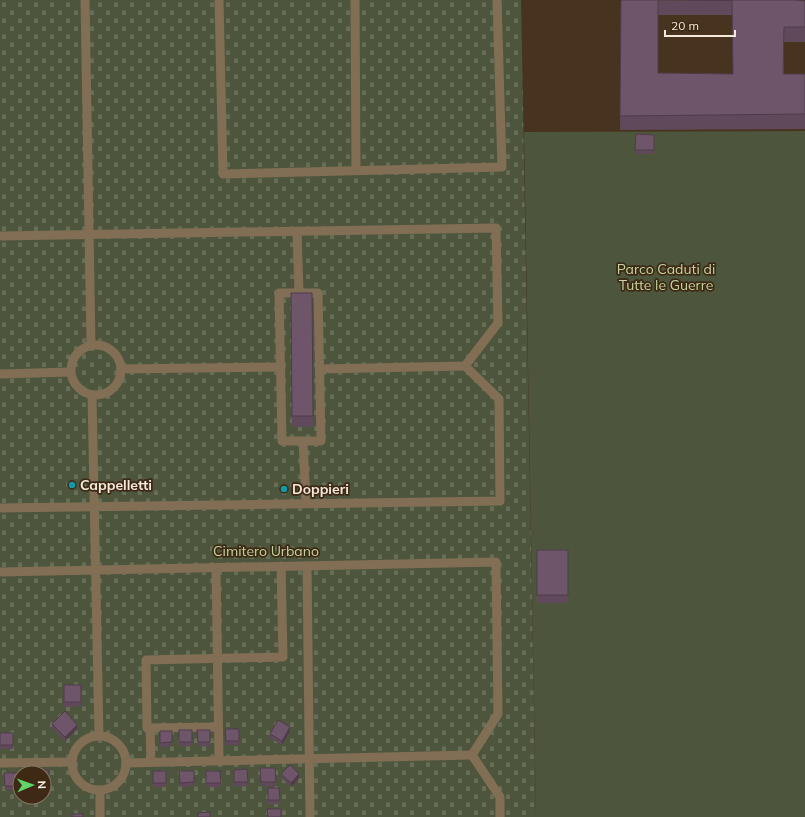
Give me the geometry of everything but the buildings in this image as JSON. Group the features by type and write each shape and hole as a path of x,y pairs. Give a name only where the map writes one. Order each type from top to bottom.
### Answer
{"lane":[{"path":"84,0 91,345"},
{"path":"219,0 223,174 502,167 497,0"},
{"path":"355,0 356,170"},
{"path":"0,236 496,228 498,323 465,366"},
{"path":"297,231 299,293"},
{"path":"279,293 318,293 321,441 282,441 281,367 279,293"},
{"path":"91,345 100,345 115,353 119,360 121,369 120,376 113,389 100,395 92,395 80,390 71,379 70,372 73,357 78,351 91,345"},
{"path":"0,508 500,500 499,399 465,366 320,369"},
{"path":"121,369 281,367"},
{"path":"0,374 70,372"},
{"path":"92,395 99,736"},
{"path":"303,441 306,504"},
{"path":"0,572 496,562 498,714 472,755"},
{"path":"151,762 150,728 147,728 146,660 283,657 281,566"},
{"path":"307,566 310,817"},
{"path":"216,568 219,760"},
{"path":"150,728 218,727"},
{"path":"99,736 114,741 124,754 126,763 125,771 121,778 115,784 100,790 91,789 83,785 73,770 72,762 74,754 84,741 99,736"},
{"path":"126,763 472,755"},
{"path":"472,755 500,797 500,817"},
{"path":"0,763 72,762"},
{"path":"100,790 100,817"}],"green space":[{"name":"Cimitero Urbano","path":"0,0 521,0 536,817 0,817"},
{"name":"Parco Caduti di Tutte le Guerre","path":"805,131 805,817 536,817 524,132"}],"place":[{"name":"Cappelletti","path":"72,485"},
{"name":"Doppieri","path":"284,489"}]}
